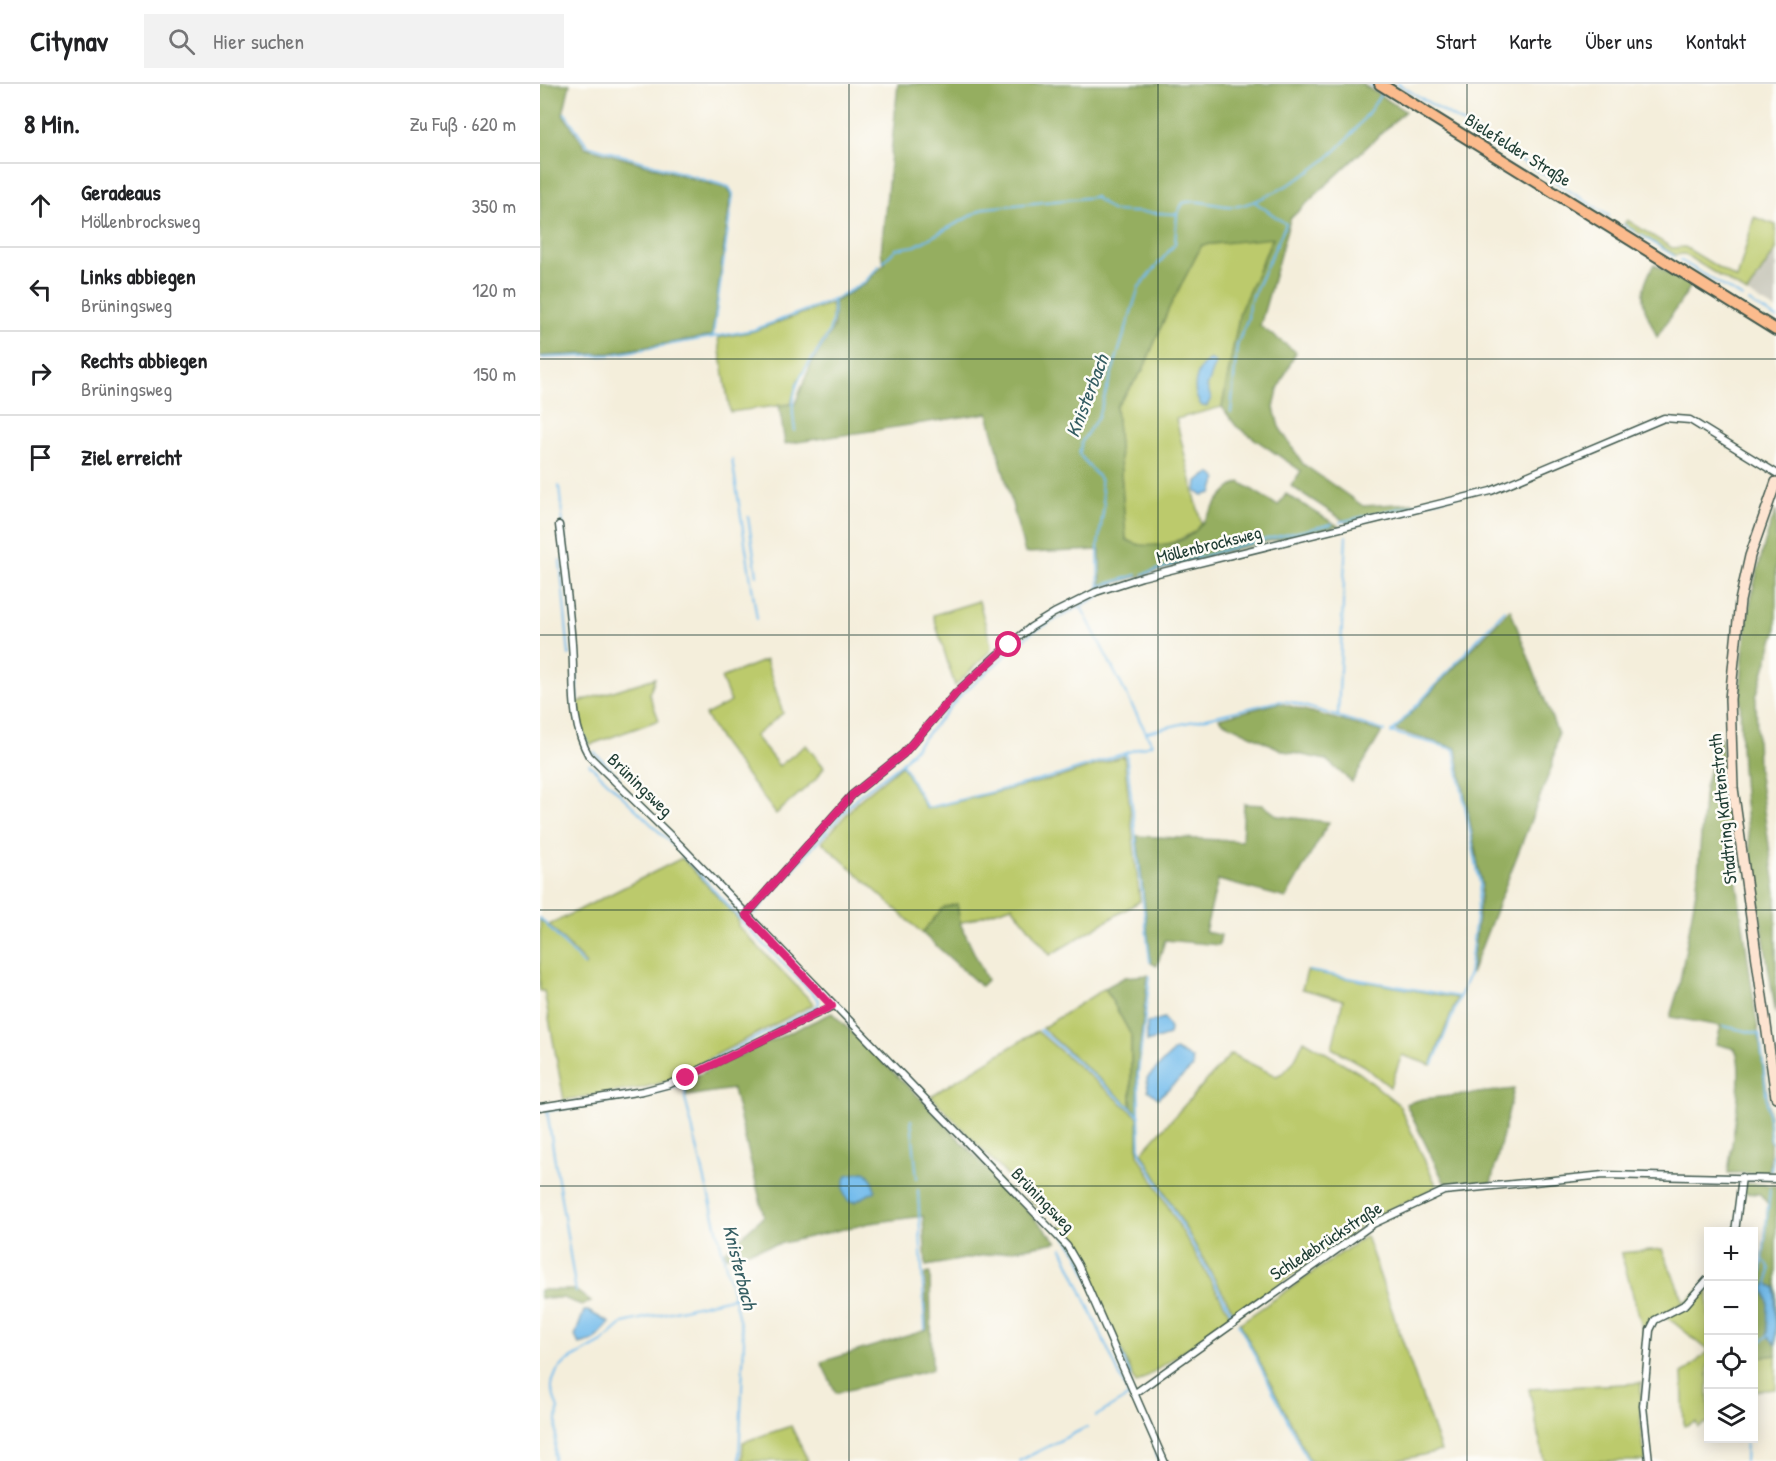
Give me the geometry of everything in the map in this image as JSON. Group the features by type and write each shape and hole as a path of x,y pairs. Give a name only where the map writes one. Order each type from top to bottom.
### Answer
{"main road":[{"name":"Bielefelder Straße","path":"1380,84 1776,330"},
{"name":"Stadtring Kattenstroth","path":"1776,482 1750,556 1740,602 1730,699 1733,788 1776,1097"},
{"name":"Stadtring Kattenstroth","path":"1768,1029 1776,1066"}],"street":[{"name":"Möllenbrocksweg","path":"746,915 852,795 903,754 957,692 996,656 1031,627 1099,591 1142,577 1491,491 1664,418 1690,420 1776,473"},
{"name":"Brüningsweg","path":"559,525 572,645 574,708 580,740 589,756 682,847 832,1006 1067,1246 1078,1265 1164,1461"},
{"path":"540,1107 643,1091 670,1084 832,1006"},
{"name":"Schledebrückstraße","path":"1134,1394 1372,1224 1444,1191 1604,1175 1776,1179"},
{"path":"1736,1227 1742,1178"},
{"path":"1649,1461 1643,1406 1650,1330 1655,1320 1686,1304 1706,1281"}],"shaded area":[{"path":"1776,250 1776,310 1747,293"}],"green space":[{"path":"540,84 570,84 563,114 585,147 728,189 731,194 712,336 610,353 540,356"},
{"path":"898,84 1362,84 1405,111 1290,219 1260,326 1296,352 1278,389 1274,408 1279,427 1303,464 1363,506 1413,503 1415,509 1349,524 1291,486 1301,471 1236,426 1222,407 1240,311 1273,238 1202,245 1169,308 1143,370 1116,407 1126,539 1138,544 1158,545 1188,537 1205,520 1219,499 1240,482 1278,506 1286,494 1338,526 1239,548 1101,587 1100,550 1025,553 988,413 785,444 779,405 795,404 811,364 834,327 834,302 865,284 885,263 881,253"},
{"path":"1754,217 1776,225 1776,250 1747,293 1684,254 1675,255 1624,224 1627,220 1672,248 1685,247 1737,279"},
{"path":"1273,237 1240,312 1222,407 1176,419 1202,526 1185,537 1165,545 1136,544 1126,539 1116,407 1143,370 1169,308 1202,245"},
{"path":"1654,264 1691,286 1657,337 1643,301 1644,285"},
{"path":"832,303 832,327 798,380 791,404 730,412 718,338 754,331"},
{"path":"1776,511 1776,631 1756,697 1758,769 1776,893 1776,1015 1744,798 1741,690 1745,635 1755,581"},
{"path":"979,601 991,645 990,651 955,686 933,615"},
{"path":"1510,609 1558,734 1552,766 1471,974 1482,885 1456,748 1395,730"},
{"path":"766,660 783,713 755,736 779,766 806,745 824,767 817,778 776,814 722,743 705,715 731,702 721,678"},
{"path":"655,678 649,694 659,720 589,745 580,727 578,702"},
{"path":"1279,703 1382,732 1352,782 1326,760 1284,751 1219,718"},
{"path":"1718,738 1721,738 1731,840 1767,1092 1770,1133 1769,1173 1728,1173 1737,1108 1739,1073 1735,1049 1716,1044 1721,1026 1670,1017 1679,987 1697,885 1705,787"},
{"path":"1124,756 1140,901 1050,955 1012,906 960,923 957,904 943,908 922,933 822,842 858,801 902,765 926,809 1061,777"},
{"path":"1244,804 1263,805 1278,816 1329,822 1286,898 1218,880 1205,932 1221,935 1219,945 1165,940 1157,966 1151,963 1137,836 1242,841"},
{"path":"682,858 738,919 738,926 814,1004 687,1070 685,1076 642,1088 564,1100 544,991 540,991 540,919 585,966 586,964 549,925"},
{"path":"957,904 960,923 987,980 981,986 922,933 943,908"},
{"path":"1307,971 1457,998 1431,1065 1402,1055 1390,1087 1364,1066 1332,1048 1343,1000 1302,989"},
{"path":"1148,975 1137,1073 1139,1114 1131,1107 1131,1035 1105,988 1125,977"},
{"path":"1105,988 1131,1035 1131,1107 1042,1028"},
{"path":"832,1013 923,1101 1057,1242 926,1266 923,1216 870,1223 726,1256 725,1251 764,1216 733,1089 686,1096 689,1079"},
{"path":"1037,1031 1138,1117 1138,1154 1232,1318 1136,1384 1080,1253 1061,1229 1063,1223 1050,1209 1041,1211 931,1096"},
{"path":"1304,1040 1360,1073 1399,1105 1437,1187 1371,1219 1236,1316 1142,1152 1231,1054 1276,1076 1290,1066"},
{"path":"1514,1089 1491,1183 1452,1186 1444,1182 1406,1104 1422,1099"},
{"path":"1747,1183 1776,1186 1776,1355 1758,1357 1758,1314 1768,1204 1760,1194 1743,1193"},
{"path":"1366,1236 1441,1451 1395,1461 1310,1461 1240,1323"},
{"path":"1662,1249 1684,1302 1653,1320 1646,1341 1621,1253"},
{"path":"1758,1272 1761,1272 1758,1301"},
{"path":"930,1273 932,1370 836,1393 821,1362 927,1330 925,1274"},
{"path":"1704,1286 1704,1347 1667,1317"},
{"path":"540,1290 575,1290 591,1302 582,1305 563,1298 540,1298"},
{"path":"1704,1355 1704,1424 1698,1427 1696,1422 1684,1426 1682,1373"},
{"path":"1776,1355 1776,1389 1758,1391 1758,1357"},
{"path":"1641,1383 1641,1430 1646,1461 1544,1461 1529,1389"},
{"path":"791,1426 808,1461 742,1461 743,1442"}],"water":[{"path":"1210,359 1216,363 1207,387 1211,398 1207,406 1202,406 1196,394 1196,381 1201,369"},
{"path":"1210,473 1217,478 1212,493 1203,495 1196,492 1197,481"},
{"path":"1164,1018 1170,1029 1169,1035 1147,1042 1147,1023"},
{"path":"1175,1050 1192,1059 1193,1067 1158,1098 1148,1090 1147,1078"},
{"path":"867,1173 873,1181 875,1191 855,1202 849,1201 844,1189 847,1175"},
{"path":"1767,1283 1775,1288 1776,1344 1767,1336 1768,1301 1764,1288"},
{"path":"584,1311 610,1323 594,1340 579,1344 575,1336"}],"waterway":[{"path":"1369,84 1381,92"},
{"path":"1398,84 1482,135"},
{"name":"Knisterbach","path":"754,914 857,797 902,763 960,696 1032,632 1099,596 1098,545 1104,506 1100,479 1079,454 1082,441 1098,417 1139,287 1175,244 1177,214 1183,203 1243,205 1277,191 1310,171 1338,149 1361,123 1383,91"},
{"path":"565,113 587,145 729,187 733,194 713,335"},
{"path":"1489,140 1609,216"},
{"path":"883,262 896,249 915,246 985,208 1095,197 1112,211 1177,214"},
{"path":"1231,412 1237,345 1248,318 1249,304 1286,224 1255,202"},
{"path":"1624,225 1634,231"},
{"path":"1641,235 1674,256"},
{"path":"1680,260 1743,298"},
{"path":"540,358 610,355 753,330 833,300 864,283 879,266"},
{"path":"795,431 793,406 796,388 829,331 833,317 833,300"},
{"path":"1749,302 1776,318"},
{"path":"732,459 757,619"},
{"path":"559,486 576,646 577,698"},
{"path":"1340,522 1475,491"},
{"path":"748,517 757,575"},
{"path":"1143,574 1237,546 1332,524"},
{"path":"1338,716 1346,536"},
{"path":"560,560 569,655"},
{"path":"1100,586 1137,575"},
{"path":"902,763 927,808 1060,775 1152,744 1081,607"},
{"path":"1391,733 1505,610"},
{"path":"1147,732 1279,701 1291,702 1385,731"},
{"path":"1391,732 1454,749 1480,884 1469,974 1433,1064"},
{"path":"582,733 587,743"},
{"path":"594,752 619,778"},
{"path":"1126,753 1150,962"},
{"name":"Knisterbach","path":"589,764 678,850 745,925 819,1000 818,1006 689,1072"},
{"path":"540,918 584,965"},
{"path":"1309,971 1460,997"},
{"path":"1150,976 1138,1073 1140,1152 1234,1317"},
{"path":"1723,1026 1760,1034 1771,1141 1775,1144 1771,1171"},
{"path":"1040,1030 1140,1116"},
{"name":"Knisterbach","path":"685,1083 685,1098 744,1340 739,1461"},
{"path":"576,1292 547,1111 643,1096 685,1084"},
{"path":"911,1120 917,1178"},
{"path":"1756,1335 1770,1188"},
{"path":"918,1190 925,1329"},
{"path":"1065,1236 1078,1254 1131,1377"},
{"path":"1062,1248 1130,1398"},
{"path":"1763,1260 1769,1269 1768,1286"},
{"path":"554,1460 558,1409 552,1383 557,1371 567,1361 602,1342 623,1323 735,1297"},
{"path":"1239,1324 1308,1461"},
{"path":"1758,1344 1768,1336"},
{"path":"1096,1416 1129,1396"},
{"path":"1019,1461 1087,1427"},
{"path":"1745,1461 1746,1443"},
{"path":"1155,1453 1159,1461"}],"route":[{"path":"686,1078 832,1006 746,915 852,795 903,754 957,692 1009,645"}]}
